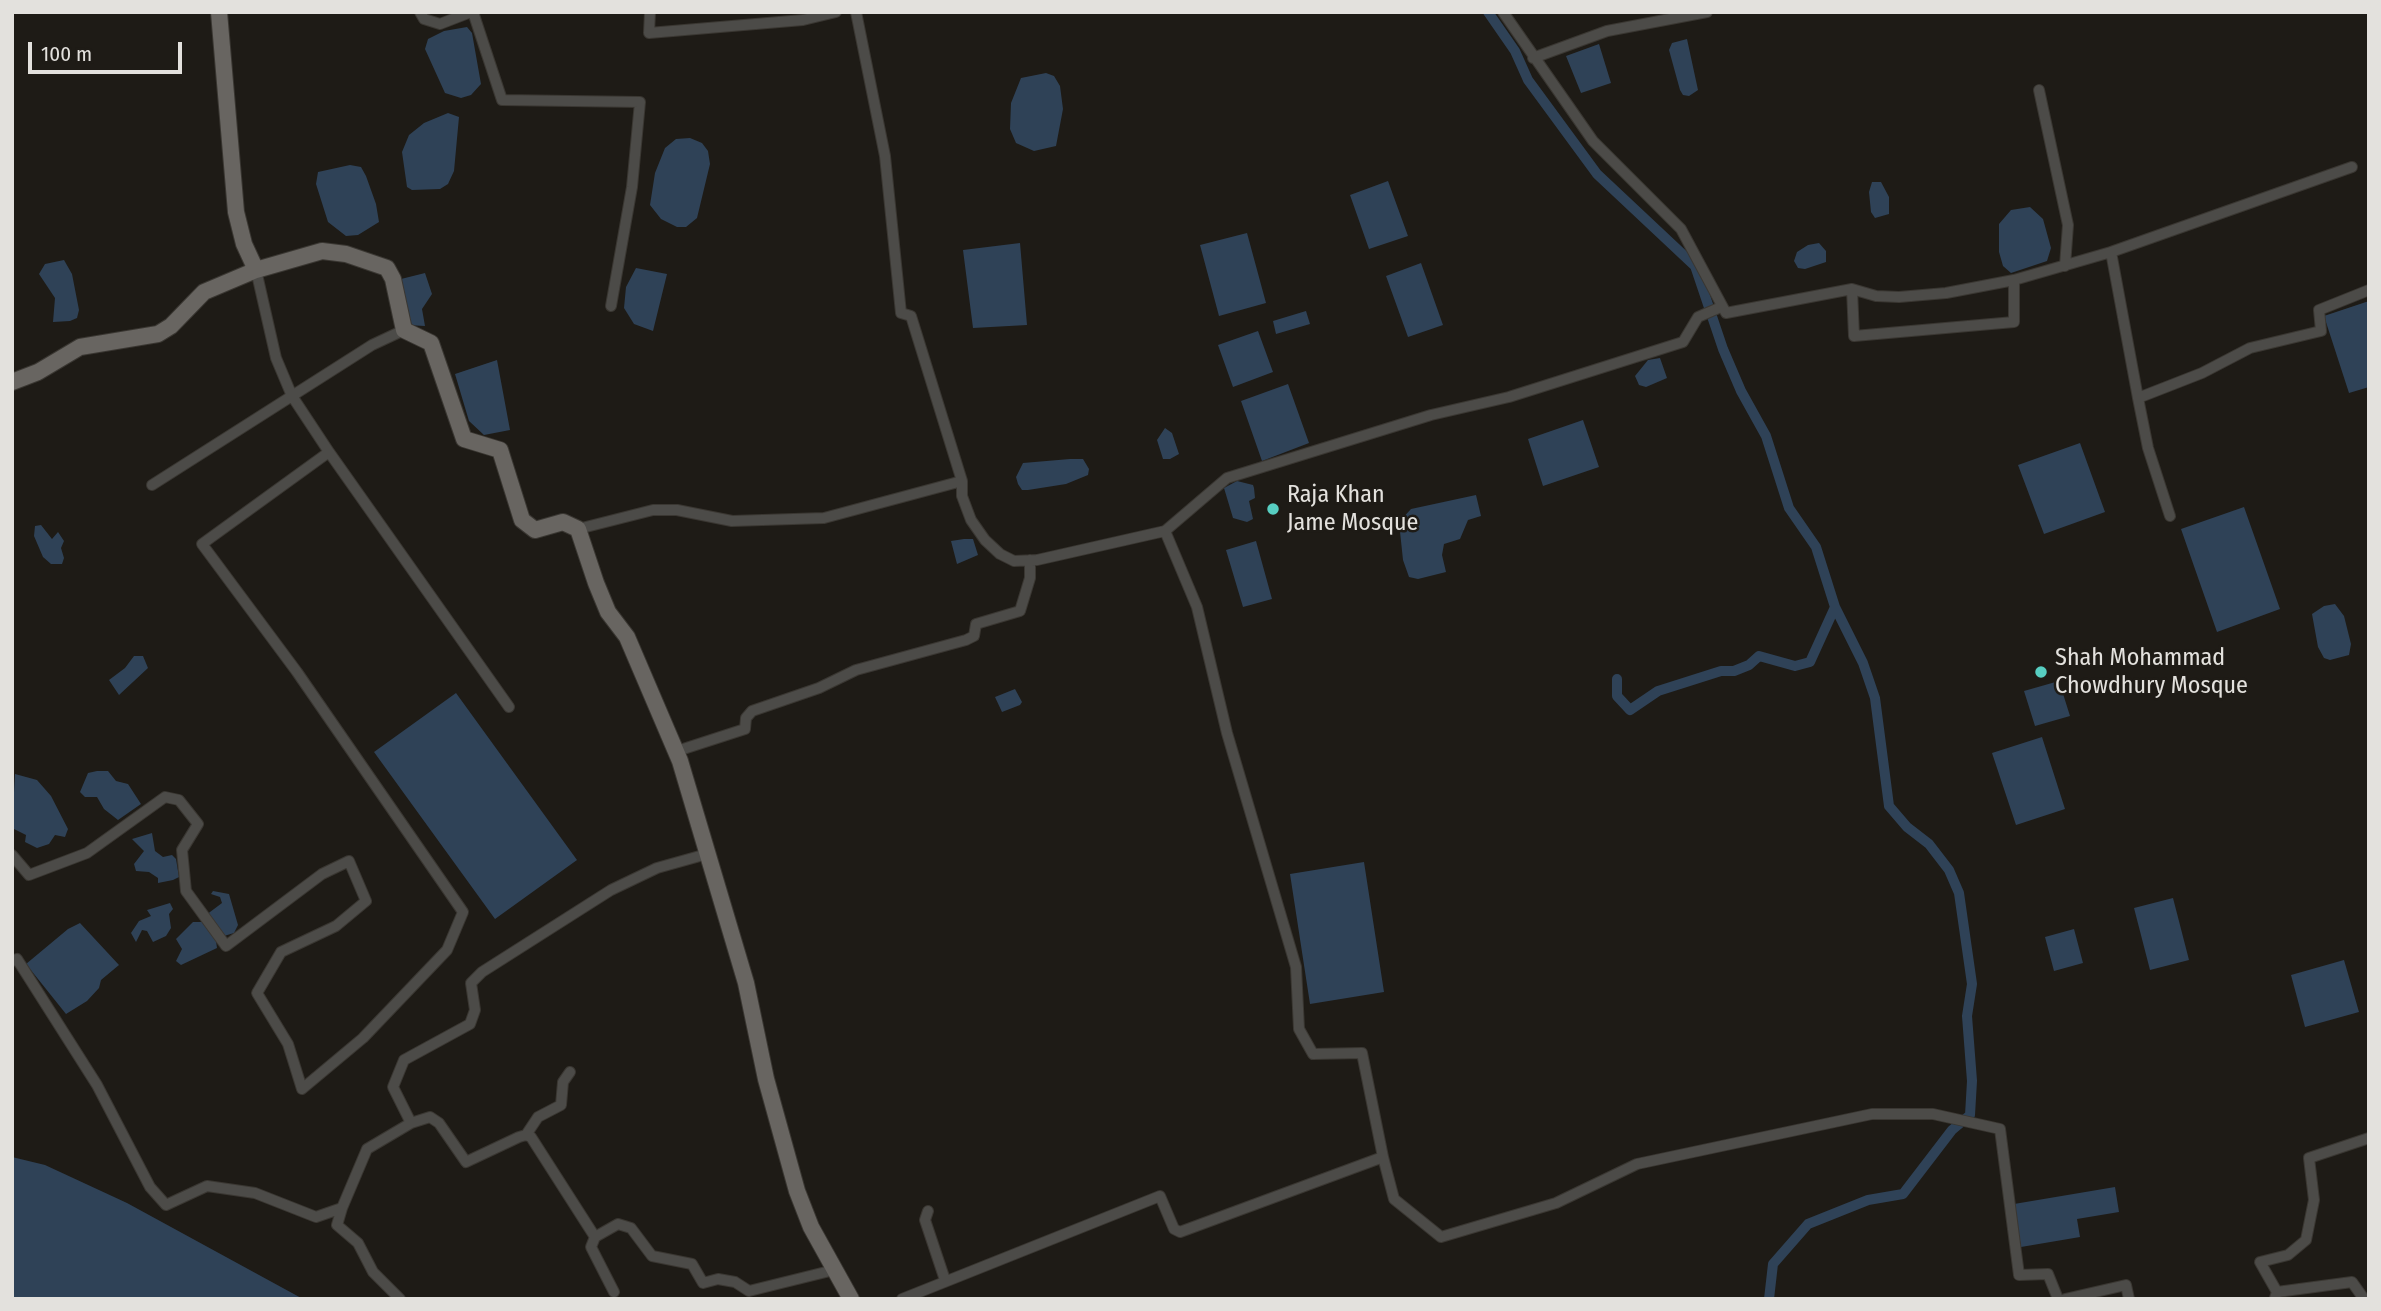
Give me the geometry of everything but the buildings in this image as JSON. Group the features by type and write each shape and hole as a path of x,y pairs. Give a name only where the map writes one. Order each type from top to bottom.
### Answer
{"street":[{"path":"219,12 236,212 244,244 256,270 276,358 292,396 328,452 509,706"},
{"path":"420,12 424,19 440,24 472,12 502,100 640,102 632,187 611,306"},
{"path":"650,12 649,33 803,20 836,12"},
{"path":"856,12 885,156 901,313 911,316 962,481 962,496 971,520 985,540 1000,554 1014,561 1030,560 1166,531 1227,478 1431,415 1509,397 1683,342 1698,317 1721,307"},
{"path":"1503,12 1593,142 1681,229 1726,313 1852,289 1876,296 1899,296 1946,293 2014,280 2111,252 2352,167"},
{"path":"1533,58 1607,32 1707,12"},
{"path":"2039,90 2067,225 2065,266"},
{"path":"12,382 38,372 80,347 158,334 171,326 204,292 256,270 322,251 379,263 387,268 393,279 404,330"},
{"path":"2111,252 2148,448 2171,516"},
{"path":"1852,289 1854,336 2014,323 2014,280"},
{"path":"2138,398 2202,373 2250,348 2321,331 2319,310 2369,290"},
{"path":"152,485 372,345 404,330"},
{"path":"404,330 431,343 464,439 500,450 522,520 536,530 563,522 578,529 653,510 677,510 732,521 824,518 962,481"},
{"path":"12,855 29,875 87,853 165,797 179,800 198,824 182,850 186,891 226,946 290,896 322,874 349,861 366,901 336,926 281,952 257,993 288,1044 302,1089 363,1038 447,950 463,912 297,672 202,544 328,452"},
{"path":"578,529 608,612 627,637 699,819 746,983 766,1079 797,1191 850,1299"},
{"path":"1166,531 1197,607 1227,733 1296,967 1299,1029 1313,1054 1362,1053 1394,1199 1441,1237 1556,1203 1637,1164 1872,1114 1933,1114 2000,1129 2019,1275 2048,1274 2058,1299"},
{"path":"674,752 745,729 746,718 752,711 819,688 856,670 974,636 976,624 1020,611 1030,578 1030,560"},
{"path":"411,1123 393,1087 404,1060 470,1024 475,1010 471,983 482,972 611,890 657,868 707,854"},
{"path":"12,961 17,959 97,1085 150,1187 166,1205 206,1186 255,1193 316,1217 342,1208"},
{"path":"400,1299 373,1272 358,1243 337,1225 367,1149 411,1123 430,1117 439,1123 466,1163 526,1135 538,1118 561,1105 564,1083 570,1072"},
{"path":"526,1135 531,1137 582,1222 595,1237"},
{"path":"2364,1299 2352,1282 2276,1296 2260,1262 2288,1255 2305,1240 2315,1200 2309,1158 2369,1138"},
{"path":"902,1299 1160,1196 1174,1228 1186,1231 1256,1202 1383,1157"},
{"path":"928,1211 925,1220 945,1280"},
{"path":"614,1292 591,1247 595,1237 618,1224 631,1228 652,1256 692,1264 703,1283 718,1279 735,1282 749,1291 766,1290 834,1270"},
{"path":"2066,1299 2126,1284 2129,1299"}],"water":[{"path":"467,27 472,33 481,84 471,95 461,98 445,93 425,49 428,39 444,31"},
{"path":"1687,39 1698,90 1689,96 1683,95 1680,90 1669,50 1672,43"},
{"path":"1599,44 1611,83 1581,93 1566,56"},
{"path":"1046,73 1054,76 1060,86 1063,109 1056,146 1034,151 1016,143 1010,129 1011,103 1021,78"},
{"path":"448,113 459,117 454,171 448,184 440,189 412,190 407,187 402,152 409,135 424,123"},
{"path":"690,138 702,143 708,151 710,164 697,218 686,227 677,227 661,219 650,205 655,173 665,148 676,139"},
{"path":"350,165 361,167 366,176 379,222 358,235 346,236 328,222 316,184 318,172"},
{"path":"1388,181 1408,236 1369,249 1350,195"},
{"path":"1872,182 1881,182 1889,197 1889,214 1875,218 1871,212 1869,192"},
{"path":"2030,207 2043,219 2051,248 2047,261 2011,273 2003,266 1999,252 1999,224 2011,210"},
{"path":"1247,233 1266,303 1219,316 1200,245"},
{"path":"1020,243 1027,325 973,328 963,250"},
{"path":"1819,243 1826,251 1826,262 1805,269 1798,268 1794,261 1797,252 1808,245"},
{"path":"64,260 72,274 79,310 77,318 53,322 55,298 39,274 45,264"},
{"path":"1421,263 1443,325 1408,337 1386,276"},
{"path":"636,268 667,274 653,331 634,324 624,308 626,287"},
{"path":"425,273 432,294 422,309 425,326 407,325 397,280"},
{"path":"2369,301 2369,387 2349,393 2324,316"},
{"path":"1306,311 1310,324 1276,334 1273,321"},
{"path":"1258,331 1273,372 1233,387 1218,345"},
{"path":"1660,358 1667,378 1646,387 1639,385 1635,376 1648,360"},
{"path":"497,360 510,430 484,435 469,421 455,374"},
{"path":"1288,384 1309,443 1262,461 1241,401"},
{"path":"1583,420 1599,467 1543,486 1528,439"},
{"path":"1165,428 1172,433 1179,454 1170,459 1163,459 1157,440"},
{"path":"2080,443 2105,512 2044,534 2018,465"},
{"path":"1083,459 1089,469 1088,475 1066,484 1028,490 1022,490 1018,484 1016,477 1023,463"},
{"path":"1237,481 1253,485 1254,488 1255,498 1249,501 1253,519 1247,522 1233,518 1224,488"},
{"path":"1476,495 1481,516 1468,520 1460,539 1444,544 1442,555 1446,572 1418,579 1409,577 1403,560 1399,522 1411,509"},
{"path":"2244,507 2280,609 2217,632 2181,529"},
{"path":"41,525 52,539 58,532 64,541 61,548 64,558 62,564 51,564 43,557 34,536 35,526"},
{"path":"973,539 978,555 957,564 951,541"},
{"path":"1256,541 1272,599 1243,607 1226,550"},
{"path":"2335,604 2344,616 2351,644 2349,655 2330,660 2324,658 2318,647 2312,614 2324,606"},
{"path":"134,656 143,656 148,668 119,695 109,680 125,668"},
{"path":"2059,681 2070,716 2035,726 2024,691"},
{"path":"1015,689 1022,702 1002,712 995,697"},
{"path":"456,693 577,860 495,919 374,752"},
{"path":"2042,737 2065,809 2016,825 1992,753"},
{"path":"108,771 116,781 128,784 141,804 118,820 104,809 97,797 85,797 80,792 88,773"},
{"path":"15,774 37,780 51,796 68,829 65,837 55,835 49,844 37,848 25,842 26,835 12,828"},
{"path":"152,833 155,851 163,857 172,855 176,859 179,877 158,883 158,878 149,872 136,871 134,864 144,851 132,839"},
{"path":"1364,862 1384,992 1310,1004 1290,874"},
{"path":"213,891 229,894 238,925 234,933 224,936 206,915 222,903 220,897 211,894"},
{"path":"2173,898 2189,960 2150,970 2134,908"},
{"path":"170,903 173,909 169,914 171,928 166,936 153,942 147,931 142,930 136,942 131,933 139,921 151,916 147,910"},
{"path":"193,922 202,922 216,941 217,948 181,965 176,961 182,949 176,939"},
{"path":"80,923 119,965 101,980 99,988 87,1001 66,1014 26,964 68,929"},
{"path":"2074,929 2083,963 2054,971 2045,937"},
{"path":"2344,960 2359,1012 2305,1027 2291,975"},
{"path":"12,1157 45,1165 127,1203 303,1299 12,1299"},
{"path":"2115,1187 2119,1212 2077,1219 2080,1237 2021,1247 2014,1204"}],"waterway":[{"path":"1488,12 1515,51 1528,80 1597,174 1695,266 1723,349 1741,391 1766,436 1789,508 1816,547 1835,607 1863,663 1875,698 1889,806 1907,827 1929,844 1949,870 1959,893 1972,984 1967,1016 1972,1081 1970,1115 1952,1130 1903,1194 1868,1200 1808,1224 1773,1264 1769,1299"},
{"path":"1617,679 1617,696 1630,710 1658,691 1721,671 1734,671 1749,665 1759,656 1795,666 1810,662 1835,607"}],"place":[{"name":"Raja Khan Jame Mosque","path":"1273,509"},
{"name":"Shah Mohammad Chowdhury Mosque","path":"2041,672"}]}
